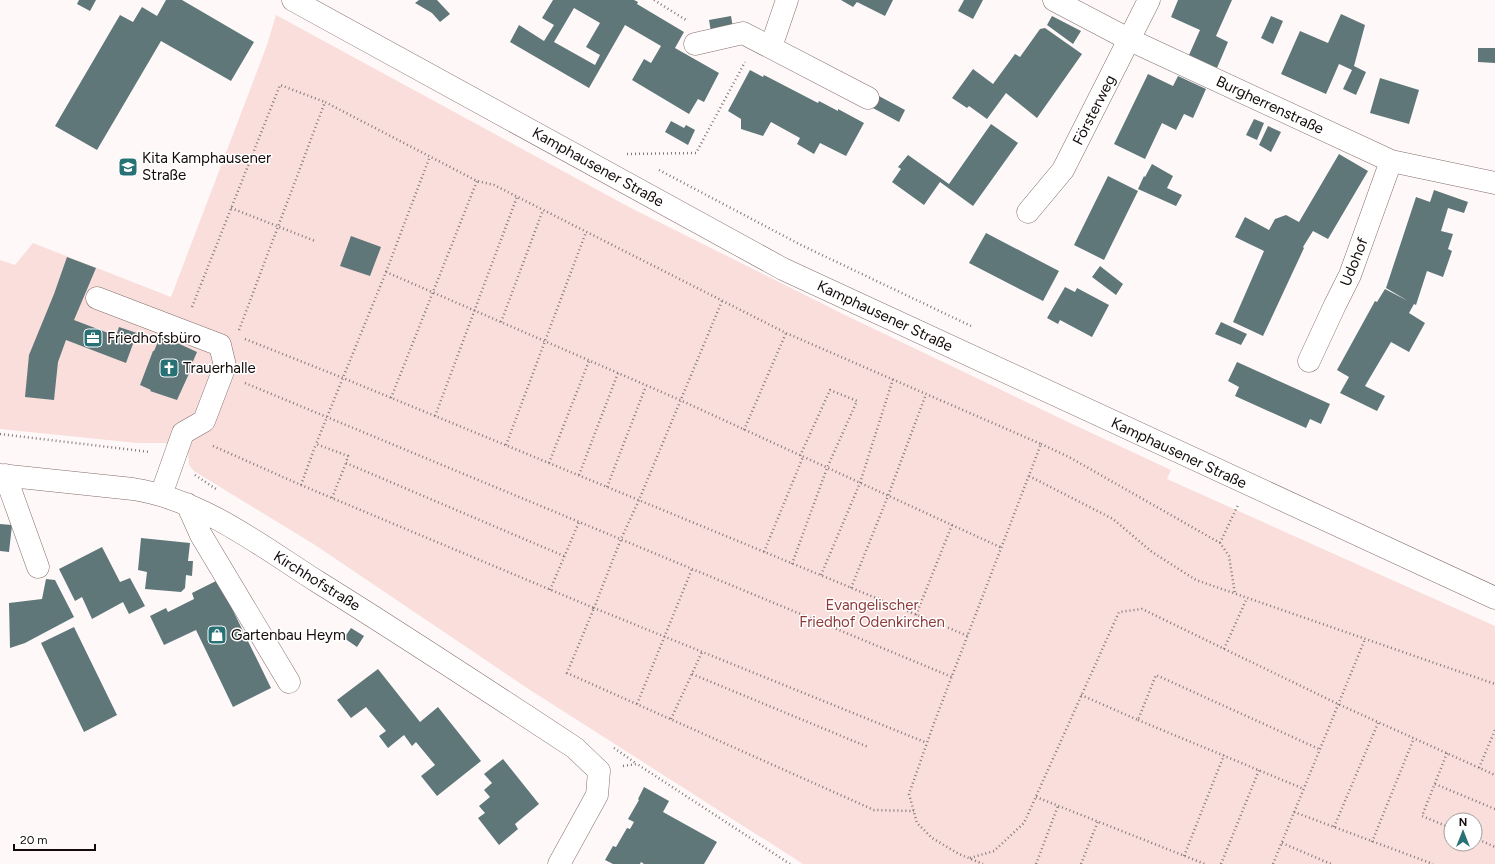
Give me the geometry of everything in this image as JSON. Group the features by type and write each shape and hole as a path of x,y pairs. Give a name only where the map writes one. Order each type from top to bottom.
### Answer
{"street":[{"name":"Kamphausener Straße","path":"293,0 783,269 1495,598"},
{"path":"764,44 787,0"},
{"name":"Burgherrenstraße","path":"1054,0 1130,40 1391,161 1495,183"},
{"name":"Försterweg","path":"1028,212 1063,170 1149,0"},
{"path":"695,44 743,33 868,98"},
{"name":"Udohof","path":"1309,361 1350,275 1391,161"},
{"path":"97,298 220,345 224,370 204,421 183,433 161,495"},
{"path":"2,475 38,567"},
{"name":"Kirchhofstraße","path":"2,475 134,489 161,495 187,504 218,519 370,614 575,748 599,771"},
{"path":"187,504 201,535 289,682"},
{"path":"559,864 597,795 599,771"}],"path":[{"path":"628,154 696,153 764,44"},
{"path":"183,330 280,85 325,102 477,181 494,185 786,333 1069,457 1220,543 1229,556 1235,594"},
{"path":"325,102 224,370 326,417 952,677"},
{"path":"621,150 634,157"},
{"path":"301,485 326,417 386,272 430,156"},
{"path":"655,168 801,244 972,327"},
{"path":"392,398 477,181"},
{"path":"435,416 517,198"},
{"path":"231,208 315,241"},
{"path":"501,322 543,210"},
{"path":"506,445 546,342 586,232"},
{"path":"386,272 680,400 1002,548"},
{"path":"722,301 639,500 621,539 567,673 874,810 914,812"},
{"path":"744,430 786,333"},
{"path":"244,338 968,636"},
{"path":"549,463 589,361"},
{"path":"579,475 618,373"},
{"path":"821,575 860,482 893,379"},
{"path":"607,487 646,386"},
{"path":"764,552 830,390 857,401 827,468 792,564"},
{"path":"851,588 888,496 926,394"},
{"path":"183,433 301,485 550,590 927,743"},
{"path":"0,434 145,452 176,454"},
{"path":"316,444 348,456 332,498"},
{"path":"983,864 932,838 917,823 909,794 1041,444"},
{"path":"346,463 564,556"},
{"path":"1029,476 1113,519 1152,552 1196,580 1495,684"},
{"path":"550,590 579,522"},
{"path":"916,615 952,525"},
{"path":"637,704 692,569"},
{"path":"1224,649 1247,598"},
{"path":"969,858 994,851 1024,823 1119,612 1142,609 1378,723 1495,775"},
{"path":"1273,864 1365,639"},
{"path":"671,719 702,652"},
{"path":"692,674 868,747"},
{"path":"1138,720 1156,675 1320,749"},
{"path":"1081,695 1304,789"},
{"path":"1334,827 1378,723"},
{"path":"1478,768 1495,730"},
{"path":"1372,842 1414,738"},
{"path":"1443,825 1422,816 1447,753"},
{"path":"1184,856 1224,756"},
{"path":"599,771 637,764 790,864"},
{"path":"1221,864 1259,770"},
{"path":"1434,784 1495,809"},
{"path":"1036,797 1205,864"},
{"path":"1036,864 1058,806"},
{"path":"1294,812 1433,864"},
{"path":"1081,864 1098,821"},
{"path":"1483,842 1495,847"},
{"path":"1282,843 1331,864"}],"green space":[{"name":"Evangelischer Friedhof Odenkirchen","path":"276,15 629,207 843,314 1171,470 1167,479 1495,626 1495,864 803,864 530,690 315,545 194,471 189,465 188,449 165,443 137,443 0,429 0,260 15,265 33,243 171,297 267,45"}],"building":[{"path":"79,0 96,0 90,11 77,4"},
{"path":"166,0 182,0 254,42 231,81 161,41 97,150 55,126 120,15 133,22 142,7 157,16"},
{"path":"419,0 437,0 450,14 440,22 432,13 415,3"},
{"path":"553,0 634,0 638,2 637,4 684,32 675,48 719,73 704,102 698,99 689,114 632,80 644,59 651,63 661,46 625,25 589,88 510,42 519,25 544,41 554,25 542,18","holes":["574,8 600,23 586,47 600,55 595,65 554,42"]},
{"path":"841,0 893,0 885,16 857,2 853,7"},
{"path":"964,0 983,0 973,19 958,11"},
{"path":"1178,0 1232,0 1216,36 1228,42 1217,68 1189,55 1200,30 1171,17"},
{"path":"1341,14 1365,25 1354,66 1366,72 1356,95 1343,89 1352,70 1339,64 1326,94 1281,74 1300,31 1328,43"},
{"path":"731,16 733,28 711,32 709,20"},
{"path":"1052,16 1081,31 1073,44 1047,25"},
{"path":"1271,16 1283,21 1273,44 1261,38"},
{"path":"1045,28 1082,54 1037,118 1006,93 987,119 969,106 967,108 952,98 973,69 993,84 1015,54 1020,57 1040,29"},
{"path":"1478,48 1495,48 1495,63 1478,62"},
{"path":"750,70 763,77 764,75 818,103 819,101 838,111 838,109 864,123 846,156 820,143 814,154 797,144 800,138 771,122 763,136 741,129 741,119 728,111"},
{"path":"1148,74 1173,86 1178,76 1206,89 1193,118 1184,114 1176,130 1162,123 1145,159 1114,144"},
{"path":"1380,78 1419,90 1409,124 1370,113"},
{"path":"877,95 905,110 899,122 871,107"},
{"path":"1254,119 1264,123 1257,140 1246,135"},
{"path":"671,121 684,128 686,125 695,130 688,145 665,132"},
{"path":"991,124 1018,143 973,206 940,182 924,205 892,182 901,169 898,167 908,155 949,184"},
{"path":"1268,126 1281,132 1271,152 1259,145"},
{"path":"1339,154 1368,171 1328,239 1313,231 1303,247 1304,248 1263,336 1233,322 1264,251 1235,237 1245,217 1269,230 1275,219 1286,215 1299,222"},
{"path":"1152,164 1173,176 1167,188 1182,195 1176,206 1138,189"},
{"path":"1108,176 1138,191 1104,260 1074,245"},
{"path":"1434,190 1468,202 1464,213 1448,208 1441,231 1453,234 1448,249 1452,251 1443,277 1427,271 1416,305 1414,304 1409,313 1425,323 1409,352 1391,342 1365,386 1385,396 1377,411 1340,393 1349,377 1337,370 1375,301 1377,302 1385,289 1408,301 1386,288 1416,197 1430,202"},
{"path":"986,233 1059,271 1043,301 969,263"},
{"path":"351,236 381,247 370,276 340,266"},
{"path":"67,257 96,268 74,320 116,336 119,327 137,333 126,363 66,340 58,362 54,400 25,397 29,355 54,294"},
{"path":"1100,266 1123,284 1116,295 1092,277"},
{"path":"1065,287 1075,292 1077,288 1109,305 1092,337 1060,320 1058,324 1047,318"},
{"path":"1221,322 1247,334 1241,345 1215,334"},
{"name":"Trauerhalle","path":"160,337 170,341 171,340 197,352 177,400 150,391 151,390 140,385"},
{"path":"1237,362 1330,404 1321,424 1310,419 1306,428 1235,396 1239,387 1228,381"},
{"path":"0,524 12,525 9,552 0,551"},
{"path":"141,538 190,543 188,561 193,561 192,576 186,575 185,588 181,592 145,589 147,572 138,570"},
{"path":"102,547 120,582 130,578 145,606 129,614 123,602 92,619 82,597 75,601 59,569"},
{"path":"46,579 55,580 74,617 25,643 10,648 9,603 42,599"},
{"path":"218,580 271,688 233,707 196,630 164,645 150,616 166,608 168,612 194,599 192,593"},
{"path":"74,627 117,715 84,732 41,643"},
{"path":"351,628 364,636 357,647 344,638"},
{"path":"378,669 420,722 438,707 481,761 437,796 421,776 435,765 416,742 412,746 404,735 388,748 379,736 386,731 366,707 351,718 337,700"},
{"path":"503,759 539,804 515,824 518,829 499,845 478,818 485,813 479,806 490,797 484,790 492,783 484,774"},
{"path":"644,787 669,801 663,812 717,842 704,864 644,864 641,862 640,864 613,864 605,860 613,846 616,847 627,828 630,829 634,822 628,819 639,800 638,799"}],"place":[{"name":"Kita Kamphausener Straße","path":"128,167"},
{"name":"Friedhofsbüro","path":"93,338"},
{"name":"Trauerhalle","path":"169,368"},
{"name":"Gartenbau Heym","path":"217,635"}]}
